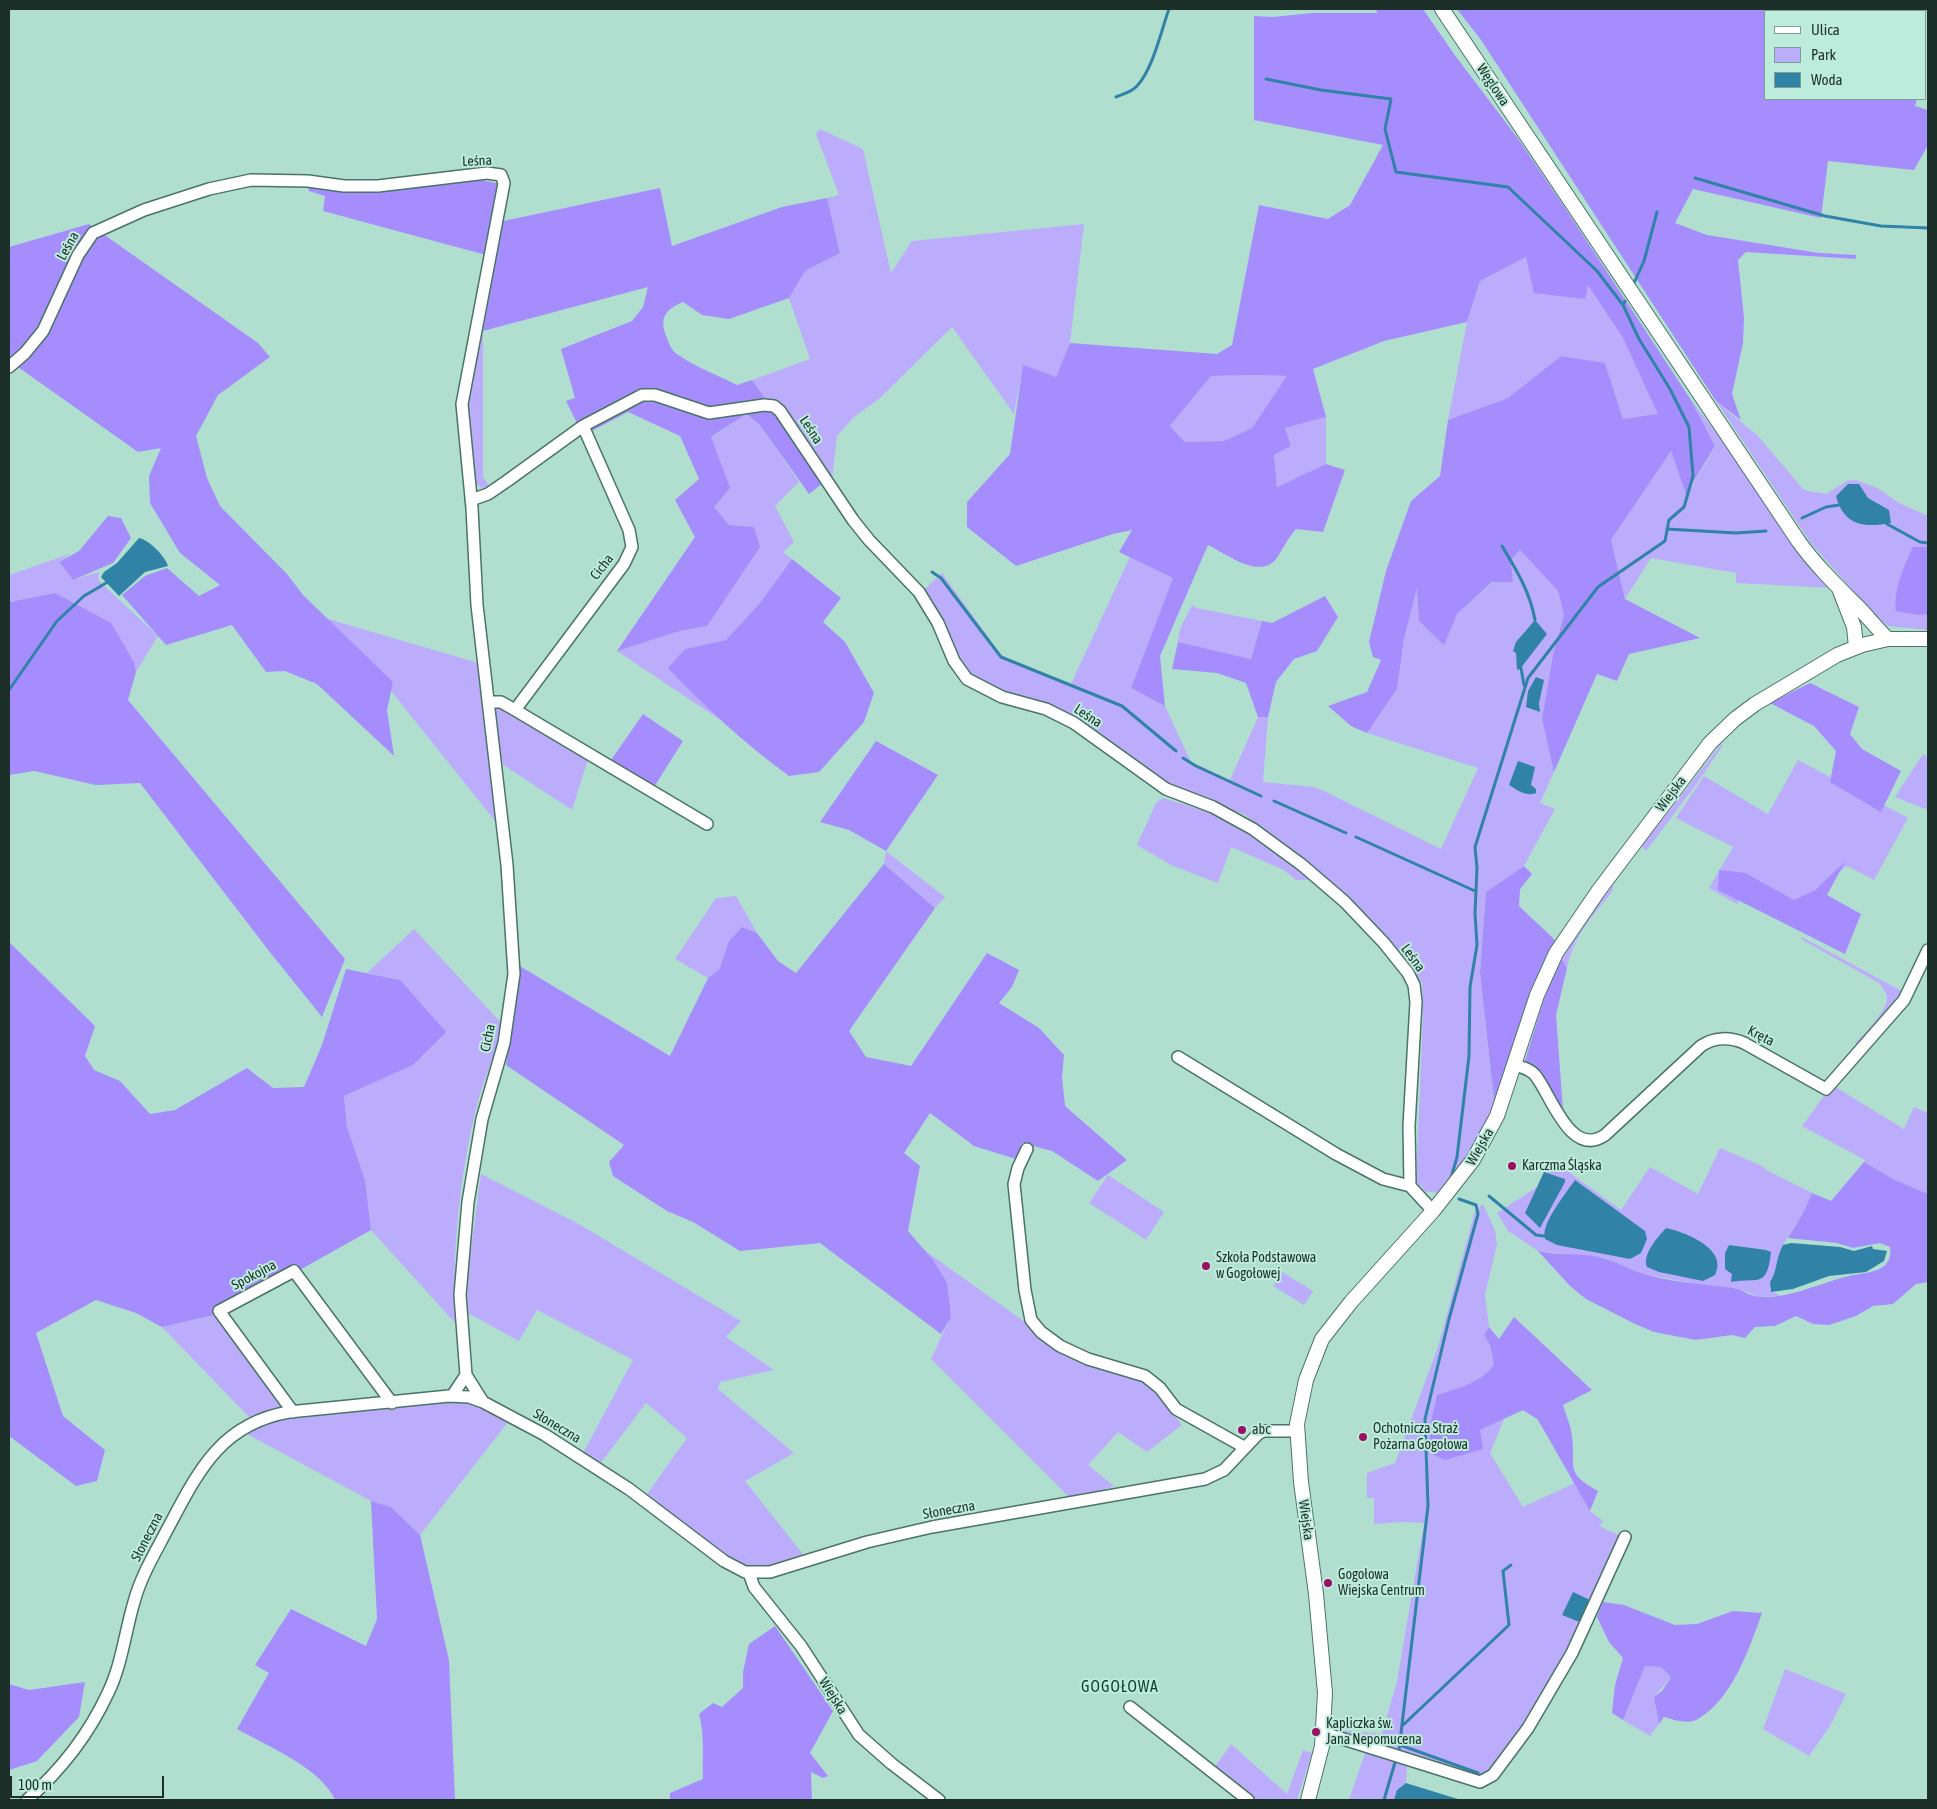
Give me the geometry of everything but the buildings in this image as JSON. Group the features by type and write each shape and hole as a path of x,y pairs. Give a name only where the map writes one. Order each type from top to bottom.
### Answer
{"street":[{"name":"Węglowa","path":"1442,9 1799,542 1840,590"},
{"name":"Leśna","path":"9,367 24,353 42,331 78,255 93,232 144,210 209,188 251,180 308,181 344,186 378,186 470,175 501,175 504,183 502,199 462,404 472,500 477,605 488,702"},
{"name":"Leśna","path":"583,426 642,395 655,396 709,414 764,405 774,406 780,410 858,527 919,592 938,623 954,662 967,679 1002,697 1046,709 1074,723 1166,789 1239,820 1302,865 1345,902 1384,943 1408,974 1414,985 1416,1002 1410,1126 1410,1186"},
{"path":"472,500 488,494 583,426"},
{"name":"Cicha","path":"516,710 624,564 631,550 629,530 583,426"},
{"path":"1840,590 1855,603 1873,626 1888,639"},
{"path":"1840,590 1854,626 1856,647"},
{"name":"Wiejska","path":"1308,1800 1324,1733 1325,1680 1301,1482 1297,1431 1298,1409 1306,1380 1327,1332 1351,1302 1463,1175 1484,1141 1502,1104 1540,985 1561,944 1702,753 1726,727 1750,708 1823,663 1856,647 1888,639 1928,639"},
{"path":"488,702 501,702 516,710 707,824"},
{"name":"Cicha","path":"483,1402 466,1375 460,1295 468,1202 482,1119 504,1043 514,974 507,865 488,702"},
{"name":"Kręta","path":"1514,1065 1533,1073 1563,1123 1575,1134 1589,1141 1605,1136 1701,1046 1714,1040 1734,1040 1744,1043 1826,1089 1904,1000 1928,950"},
{"path":"1178,1057 1336,1154 1383,1179 1410,1186 1433,1211"},
{"path":"1027,1149 1018,1168 1014,1184 1025,1290 1031,1320 1041,1332 1060,1346 1088,1359 1144,1376 1160,1388 1176,1409 1244,1447"},
{"name":"Spokojna","path":"293,1412 219,1311 294,1271 392,1403"},
{"path":"452,1396 466,1375"},
{"name":"Słoneczna","path":"27,1800 65,1762 102,1706 115,1675 133,1604 142,1578 198,1472 220,1447 242,1430 267,1418 293,1412 452,1396 469,1397 483,1402 545,1435 605,1473 719,1558 736,1569 750,1573 780,1570 867,1542 932,1527 1205,1479 1224,1470 1256,1435 1263,1431 1297,1431"},
{"path":"1324,1733 1480,1782 1493,1775 1528,1728 1572,1653 1625,1537"},
{"name":"Wiejska","path":"750,1573 754,1587 801,1646 855,1730 881,1756 939,1800"},
{"path":"1130,1707 1248,1800"}],"green space":[{"path":"820,129 863,149 891,273 912,241 1084,224 1070,343 1056,377 1023,366 1014,414 952,327 880,398 853,418 837,436 832,479 767,402 752,380 810,359 789,298 805,271 840,253 827,198 839,195 816,134"},
{"path":"1526,257 1588,284 1623,338 1659,414 1623,419 1605,363 1561,356 1508,398 1448,420 1467,322 1480,281"},
{"path":"483,331 483,477 489,486 482,488 474,483 466,412 468,385"},
{"path":"1211,376 1288,376 1252,428 1224,441 1185,442 1170,426"},
{"path":"1691,400 1732,453 1790,540 1831,588 1736,583 1736,573 1651,558 1625,599 1611,540 1671,451 1687,494 1715,447"},
{"path":"1716,401 1757,435 1804,490 1826,494 1847,481 1856,480 1877,488 1899,503 1928,516 1928,630 1888,626 1876,617 1810,542"},
{"path":"745,414 759,424 799,482 775,506 794,542 783,552 792,559 760,603 726,640 685,649 669,668 722,721 617,651 680,631 707,626 754,527 729,525 714,507 711,438"},
{"path":"1326,417 1326,464 1277,487 1274,455 1291,446 1285,428"},
{"path":"1520,550 1558,591 1564,615 1553,655 1542,719 1554,772 1540,803 1555,809 1524,866 1486,892 1480,973 1495,1108 1459,1171 1438,1193 1425,1191 1416,1181 1423,1016 1422,983 1412,970 1277,840 1245,815 1179,789 1143,769 1067,712 1002,691 968,674 954,652 924,590 942,573 1001,655 1070,686 1130,557 1173,578 1131,688 1165,706 1191,762 1230,780 1258,717 1268,717 1263,782 1314,787 1322,790 1441,849 1478,768 1367,733 1397,689 1404,639 1417,584 1457,614 1493,582 1513,582 1511,560"},
{"path":"70,554 59,562 73,580 99,572 98,580 158,636 136,672 134,662 55,593 9,602 9,575"},
{"path":"1192,605 1197,608 1262,621 1251,659 1178,642 1180,629"},
{"path":"325,618 478,663 496,822 391,691 392,682"},
{"path":"501,707 588,759 572,810 499,762 495,708"},
{"path":"1721,744 1723,745 1698,782 1646,851 1642,846"},
{"path":"1923,754 1928,757 1928,810 1895,797"},
{"path":"1798,760 1908,818 1874,880 1847,866 1795,904 1751,883 1737,904 1709,888 1733,847 1676,818 1704,776 1768,814"},
{"path":"1163,798 1207,812 1234,824 1268,846 1311,880 1296,880 1284,870 1231,847 1218,883 1173,866 1137,845 1156,803"},
{"path":"886,851 945,897 935,908 884,864"},
{"path":"1613,884 1613,890 1579,935 1567,968 1562,959 1581,928"},
{"path":"736,896 757,933 742,927 729,941 719,970 708,978 675,959 716,898"},
{"path":"414,929 504,1026 479,1099 465,1161 456,1244 456,1324 371,1230 365,1180 347,1127 344,1096 413,1065 400,980 367,973"},
{"path":"1802,937 1905,993 1859,1046 1855,1043 1875,1022 1887,1002 1885,991 1879,983 1801,939"},
{"path":"1832,1085 1904,1129 1914,1107 1928,1113 1928,1194 1895,1180 1864,1162 1865,1160 1802,1126"},
{"path":"1720,1148 1762,1166 1768,1171 1812,1193 1803,1213 1781,1248 1770,1290 1780,1296 1758,1297 1745,1291 1639,1273 1605,1258 1538,1251 1508,1231 1497,1213 1537,1187 1544,1172 1566,1170 1621,1210 1650,1167 1698,1194"},
{"path":"481,1174 577,1223 741,1321 726,1337 774,1370 720,1382 718,1389 794,1453 745,1481 805,1557 768,1568 745,1568 722,1557 645,1497 687,1438 646,1403 600,1464 582,1455 633,1360 537,1310 519,1341 466,1312 469,1264"},
{"path":"1108,1175 1164,1212 1146,1240 1089,1203"},
{"path":"1483,1204 1495,1230 1497,1244 1485,1295 1489,1327 1484,1335 1490,1345 1494,1364 1483,1376 1476,1380 1462,1387 1437,1395 1429,1430 1480,1430 1504,1419 1490,1453 1523,1507 1575,1483 1590,1511 1603,1521 1599,1526 1623,1537 1557,1667 1510,1744 1489,1772 1479,1777 1335,1730 1382,1734 1397,1681 1424,1523 1374,1524 1374,1498 1367,1498 1367,1473 1395,1463 1438,1347 1475,1211"},
{"path":"924,1250 1025,1322 1054,1348 1077,1359 1134,1377 1146,1384 1163,1400 1182,1425 1147,1452 1118,1432 1088,1465 1114,1486 1073,1501 931,1359 951,1316"},
{"path":"1282,1272 1313,1291 1304,1305 1273,1286"},
{"path":"216,1315 283,1408 251,1419 162,1327"},
{"path":"459,1401 481,1406 508,1422 420,1535 391,1507 371,1501 247,1434 263,1425 287,1419"},
{"path":"1645,1666 1661,1667 1671,1677 1654,1697 1659,1724 1650,1736 1623,1720"},
{"path":"1785,1669 1846,1694 1830,1726 1809,1756 1763,1729"},
{"path":"1231,1744 1287,1794 1303,1750 1312,1753 1297,1800 1253,1800 1214,1768"},
{"path":"1366,1750 1407,1762 1406,1783 1401,1786 1394,1800 1349,1800"}],"shaded area":[{"path":"1376,9 1423,9 1454,54 1519,140 1567,211 1691,400 1715,446 1686,494 1671,451 1611,540 1625,599 1700,638 1629,654 1617,681 1597,674 1554,772 1542,719 1553,655 1564,615 1558,591 1520,550 1511,560 1513,582 1492,582 1457,614 1444,645 1419,621 1417,587 1404,639 1397,689 1367,733 1351,726 1328,706 1367,692 1381,660 1373,657 1369,642 1386,571 1411,501 1440,476 1448,420 1508,398 1561,356 1605,363 1623,419 1658,414 1623,338 1588,285 1585,299 1534,293 1526,257 1480,281 1467,322 1384,341 1313,369 1326,417 1285,428 1291,446 1274,455 1277,487 1326,464 1345,470 1323,532 1296,529 1276,559 1269,565 1261,567 1242,563 1208,545 1160,656 1165,706 1131,688 1173,578 1119,552 1132,530 1113,534 1016,566 967,527 967,502 1010,454 1023,365 1056,377 1070,343 1217,354 1232,345 1259,205 1328,219 1350,205 1383,145 1254,120 1254,16 1273,17 1312,13 1377,13","holes":["1211,376 1287,376 1252,428 1224,441 1185,442 1170,426"]},
{"path":"1457,9 1808,9 1764,10 1764,100 1917,100 1915,106 1928,110 1928,145 1914,170 1828,161 1821,218 1693,189 1675,223 1707,235 1819,253 1856,255 1856,259 1746,252 1738,260 1744,318 1743,343 1732,394 1741,420 1716,401 1481,40"},
{"path":"472,178 500,184 486,255 323,211 325,196 309,191 307,184"},
{"path":"660,188 672,246 782,207 827,198 840,253 805,271 789,298 729,319 702,315 683,302 667,312 663,325 671,347 675,353 684,359 737,385 752,380 824,482 809,494 759,424 746,414 711,437 730,488 714,507 729,525 754,527 760,547 707,626 680,631 617,651 695,537 675,500 699,479 680,436 628,412 590,432 577,423 566,401 575,398 561,349 632,321 643,307 648,287 483,331 503,221"},
{"path":"89,224 258,343 270,357 218,395 196,436 207,478 220,506 287,574 303,595 393,682 387,710 394,756 317,684 285,671 266,672 232,625 166,645 122,595 145,576 167,568 199,596 220,585 180,553 150,503 149,476 161,448 138,452 18,367 13,358 9,356 9,247"},
{"path":"108,516 121,518 131,538 113,563 73,580 59,562 79,551"},
{"path":"1913,547 1928,547 1928,614 1919,615 1896,611 1895,603 1898,587"},
{"path":"792,559 841,598 823,622 845,642 874,693 864,722 819,772 789,776 726,725 668,668 685,649 726,640 760,603"},
{"path":"55,593 111,623 134,662 136,672 128,700 345,959 322,1017 140,783 96,785 34,771 9,775 9,602"},
{"path":"1325,596 1338,617 1317,651 1294,659 1276,682 1268,717 1258,717 1246,683 1217,673 1172,669 1178,642 1251,659 1262,621 1272,623"},
{"path":"1810,683 1859,707 1850,734 1862,749 1901,771 1881,812 1830,782 1836,751 1814,726 1770,703"},
{"path":"643,714 683,741 654,787 611,760"},
{"path":"876,741 938,775 886,851 849,830 820,822"},
{"path":"1845,862 1827,895 1861,914 1845,954 1718,890 1719,870 1745,873 1794,900 1815,890"},
{"path":"884,864 935,908 849,1031 866,1057 911,1066 987,953 1019,970 1012,987 999,1003 1039,1028 1064,1055 1062,1077 1065,1106 1127,1160 1098,1181 1052,1151 1022,1143 1016,1159 974,1146 930,1113 904,1153 920,1166 908,1231 933,1260 947,1283 951,1317 941,1334 820,1243 740,1251 693,1222 667,1211 613,1176 609,1162 624,1145 506,1065 516,1000 518,965 670,1056 708,978 719,970 729,941 742,927 757,933 778,961 796,973"},
{"path":"1524,866 1532,874 1520,889 1519,906 1555,940 1540,973 1495,1108 1480,973 1486,892"},
{"path":"9,942 95,1026 85,1056 94,1070 120,1081 150,1114 175,1110 247,1068 273,1088 304,1087 322,1045 346,969 400,980 446,1032 413,1065 344,1096 347,1127 365,1180 371,1230 223,1313 162,1327 136,1313 96,1300 36,1333 63,1416 105,1450 97,1481 76,1486 9,1436"},
{"path":"1562,959 1567,968 1556,1015 1563,1110 1571,1127 1537,1073 1525,1061 1547,989"},
{"path":"1864,1162 1895,1180 1928,1194 1928,1282 1916,1284 1893,1304 1873,1306 1856,1316 1829,1325 1813,1324 1796,1316 1775,1326 1755,1327 1745,1338 1732,1335 1696,1340 1654,1332 1586,1299 1570,1286 1538,1251 1598,1257 1638,1272 1661,1278 1736,1289 1754,1296 1772,1297 1794,1293 1838,1279 1877,1270 1887,1262 1890,1256 1890,1247 1880,1243 1853,1248 1837,1243 1788,1238 1812,1193 1831,1201"},
{"path":"1514,1317 1592,1390 1563,1405 1570,1424 1573,1462 1576,1474 1580,1479 1598,1491 1590,1511 1541,1425 1537,1419 1523,1410 1480,1430 1483,1449 1445,1460 1432,1454 1429,1430 1437,1395 1469,1384 1489,1370 1494,1364 1490,1345 1484,1335 1489,1327 1499,1339"},
{"path":"371,1501 391,1507 420,1535 449,1660 455,1800 335,1800 328,1788 306,1768 278,1750 237,1729 269,1673 255,1665 291,1609 366,1646 377,1619"},
{"path":"1603,1602 1624,1605 1675,1625 1697,1624 1733,1611 1762,1613 1738,1672 1721,1699 1710,1710 1694,1721 1681,1721 1664,1717 1659,1724 1654,1697 1662,1691 1671,1677 1661,1667 1645,1666 1623,1720 1612,1713 1615,1685 1623,1658 1609,1642 1597,1617"},
{"path":"775,1626 833,1711 810,1753 828,1776 823,1778 811,1772 812,1800 670,1800 670,1793 703,1779 703,1738 699,1714 713,1703 722,1707 743,1688 743,1672 749,1644"},
{"path":"85,1682 79,1717 37,1761 9,1770 9,1684 29,1690"}],"water":[{"path":"1848,484 1859,484 1868,498 1889,510 1891,523 1864,525 1856,523 1844,514 1836,496"},
{"path":"139,538 156,549 168,566 145,572 119,596 101,577 104,572 117,563"},
{"path":"1535,620 1547,634 1520,669 1517,670 1516,653 1513,651 1516,642"},
{"path":"1536,677 1544,680 1539,703 1540,712 1526,707 1528,691"},
{"path":"1518,761 1535,767 1531,785 1536,789 1536,793 1525,794 1509,785"},
{"path":"1544,1172 1565,1179 1565,1182 1540,1228 1525,1213"},
{"path":"1575,1180 1645,1231 1647,1239 1641,1253 1630,1259 1557,1245 1545,1239 1546,1225 1550,1217"},
{"path":"1666,1228 1684,1233 1703,1243 1711,1250 1716,1257 1718,1266 1715,1275 1703,1281 1659,1272 1647,1267 1646,1262 1649,1251"},
{"path":"1791,1243 1840,1247 1854,1251 1872,1246 1873,1249 1887,1251 1884,1261 1866,1272 1829,1276 1793,1289 1771,1292 1770,1282 1783,1245"},
{"path":"1729,1245 1771,1252 1767,1272 1764,1276 1760,1279 1731,1282 1732,1274 1725,1269 1725,1253"},
{"path":"1573,1592 1592,1601 1582,1623 1562,1615"},
{"path":"1406,1783 1461,1800 1394,1800 1397,1790"}],"waterway":[{"path":"1116,97 1133,90 1143,79 1152,60 1169,9"},
{"path":"1266,79 1321,90 1391,99 1385,129 1396,172 1508,187 1597,271 1623,305"},
{"path":"1695,178 1825,216 1881,226 1928,228"},
{"path":"1634,283 1644,261 1657,212"},
{"path":"1451,1178 1457,1157 1469,1056 1470,987 1477,945 1475,913 1477,868 1475,847 1528,678 1598,587 1665,541 1669,520 1684,507 1693,476 1689,427 1670,389 1639,339 1623,305 1625,301"},
{"path":"1802,518 1826,507 1839,505"},
{"path":"1887,524 1920,542 1928,543"},
{"path":"1667,529 1736,533 1766,531"},
{"path":"1502,546 1518,573 1533,610 1535,620"},
{"path":"932,572 941,578 1001,657 1122,706 1176,751"},
{"path":"9,690 57,621 84,596 106,583"},
{"path":"1521,668 1524,685"},
{"path":"1183,758 1261,796"},
{"path":"1274,801 1346,833"},
{"path":"1356,837 1475,891"},
{"path":"1489,1196 1536,1235 1544,1236"},
{"path":"1459,1199 1476,1205"},
{"path":"1399,1750 1428,1506 1425,1419 1449,1319 1478,1214 1476,1205"},
{"path":"1402,1726 1509,1625 1503,1571 1511,1565"},
{"path":"1400,1745 1478,1773"},
{"path":"1384,1800 1396,1759"}],"place":[{"name":"Karczma Śląska","path":"1512,1166"},
{"name":"Szkoła Podstawowa w Gogołowej","path":"1206,1266"},
{"name":"abc","path":"1242,1430"},
{"name":"Ochotnicza Straż Pożarna Gogołowa","path":"1363,1437"},
{"name":"Gogołowa Wiejska Centrum","path":"1328,1583"},
{"name":"Kapliczka św. Jana Nepomucena","path":"1316,1732"}],"district":[{"name":"GOGOŁOWA","path":"1120,1687"}]}
